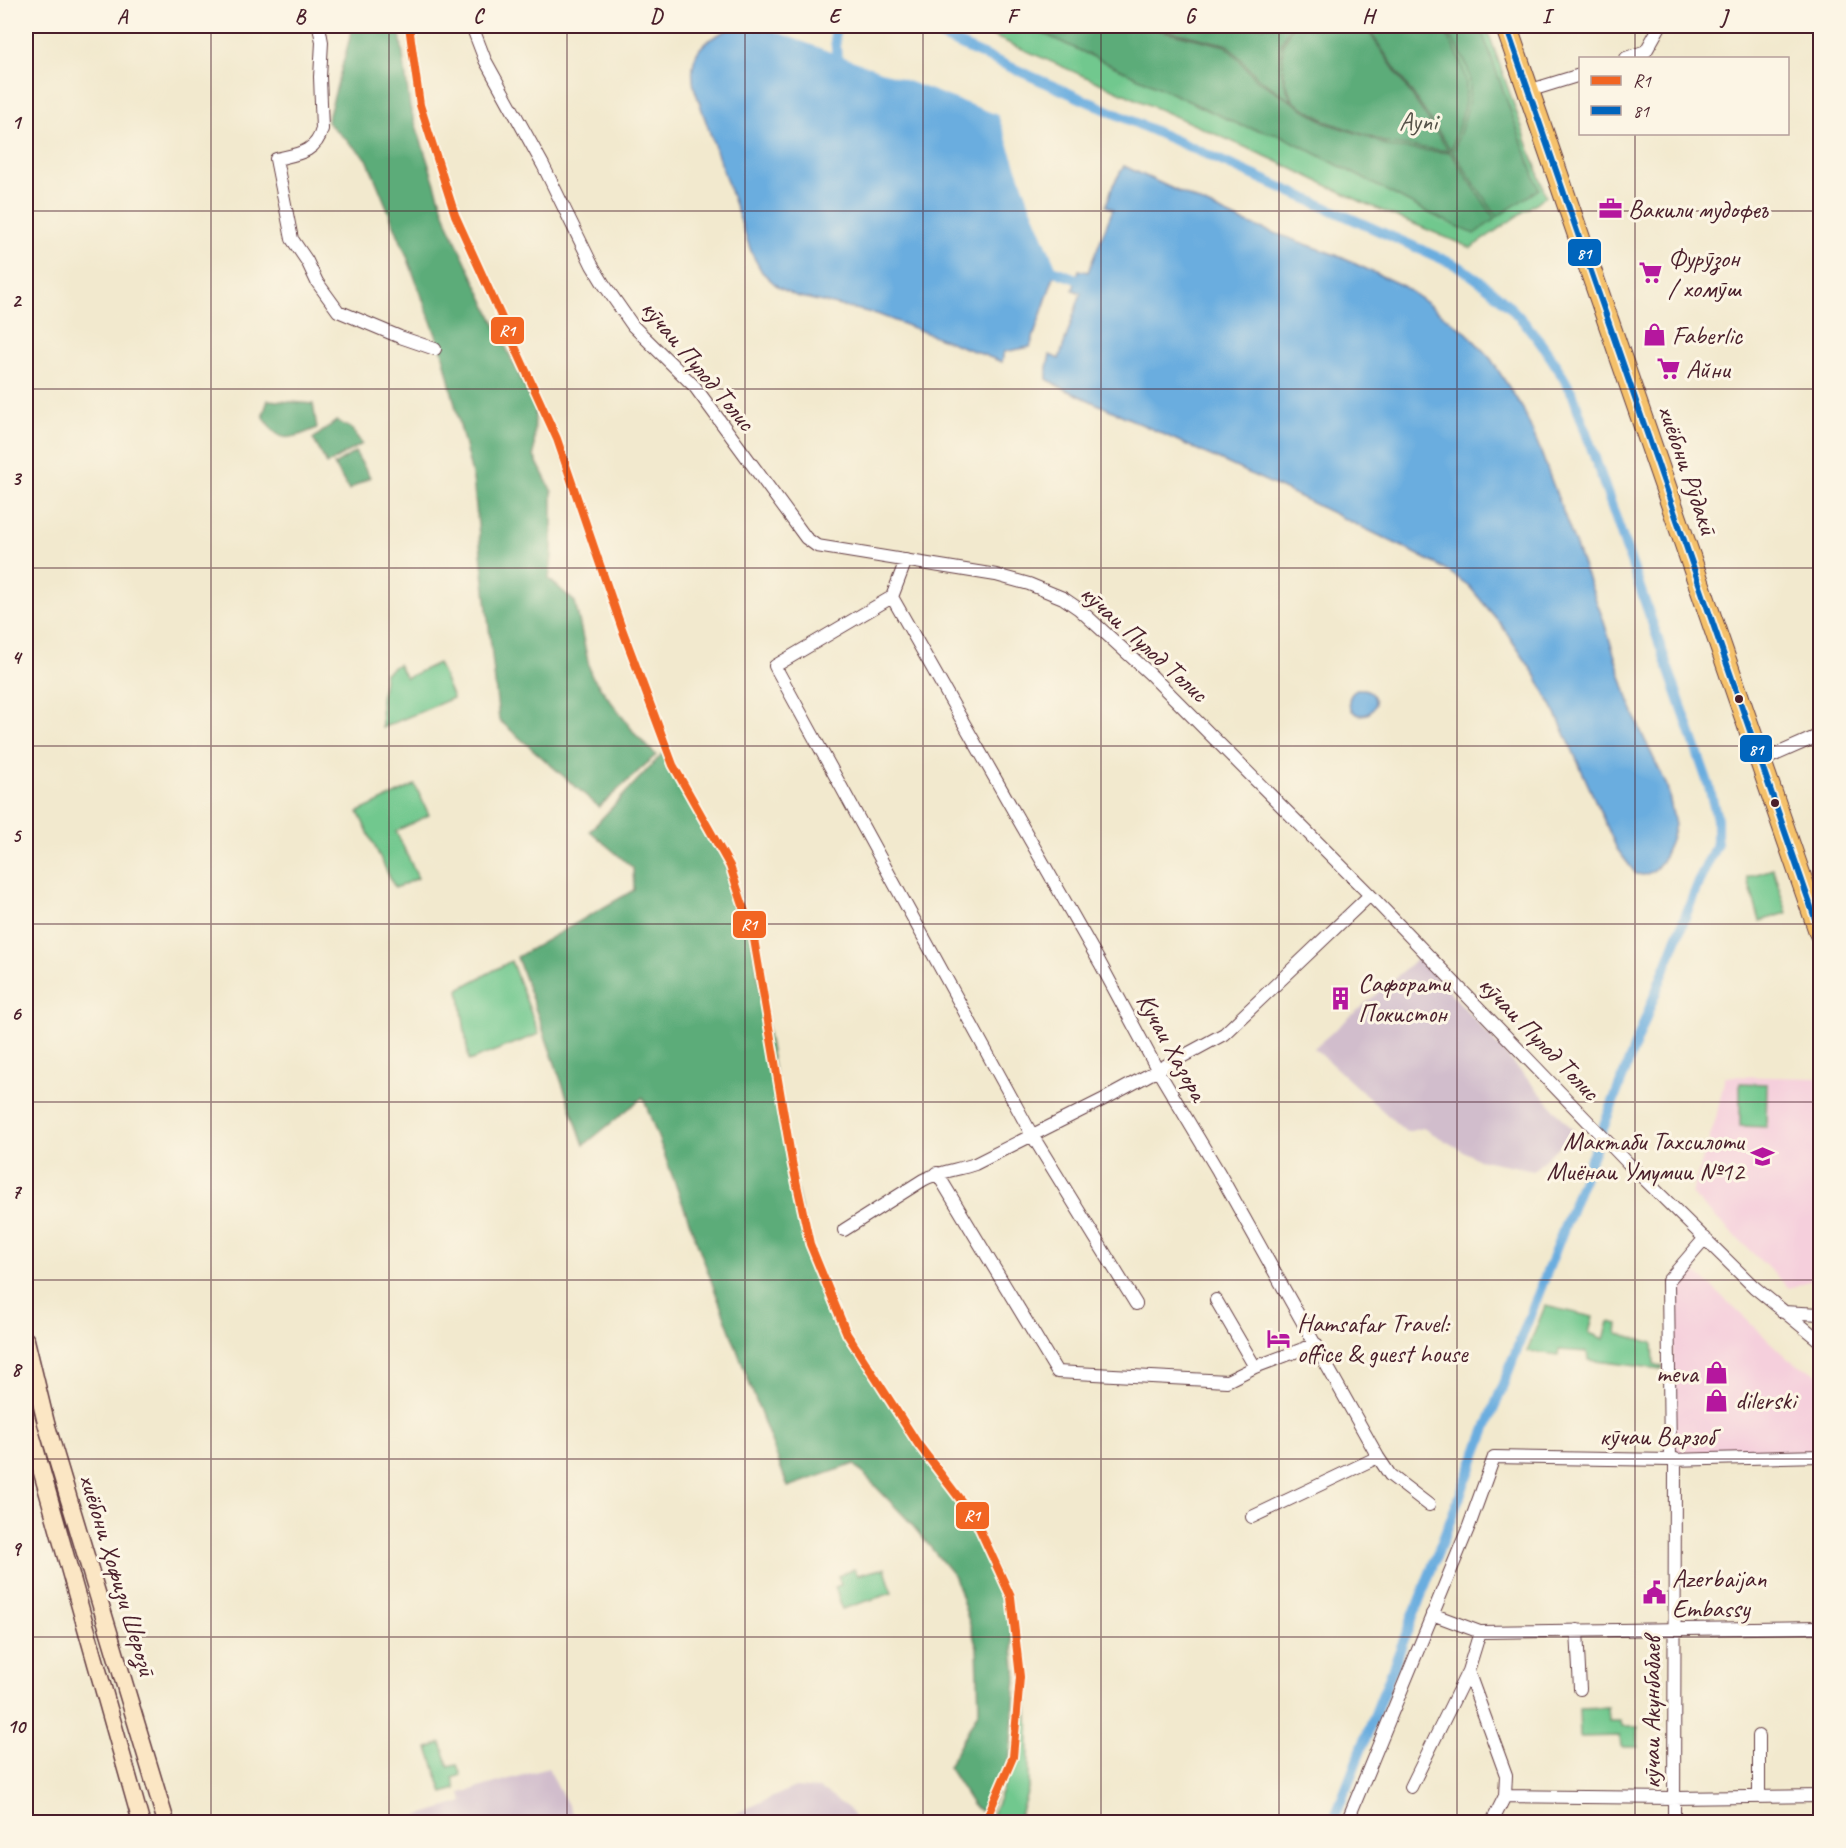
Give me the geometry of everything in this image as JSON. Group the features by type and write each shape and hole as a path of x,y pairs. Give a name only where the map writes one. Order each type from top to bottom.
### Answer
{"highway":[{"name":"хиёбони Рӯдакӣ","path":"1506,26 1821,933"}],"main road":[{"name":"хиёбони Ҳофизи Шерозӣ","path":"26,1340 46,1423 166,1822"},
{"name":"хиёбони Ҳофизи Шерозӣ","path":"26,1416 141,1822"}],"street":[{"path":"319,26 322,42 321,135 315,146 308,152 276,159 292,239 308,261 317,282 338,311 435,349"},
{"name":"кӯчаи Пулод Толис","path":"472,26 485,60 543,165 592,265 633,326 695,387 806,538 817,546 996,575 1029,584 1063,598 1079,609 1149,673 1370,895 1627,1162 1783,1312 1821,1341"},
{"path":"1629,57 1646,51 1660,26"},
{"path":"1528,91 1579,76"},
{"path":"906,560 892,597 775,666 1032,1135 1136,1304"},
{"name":"Кучаи Хазора","path":"892,597 1094,953 1157,1070 1223,1180 1378,1457 1390,1474 1429,1505"},
{"path":"1761,761 1821,735"},
{"path":"844,1230 915,1184 937,1173 962,1169 975,1164 1224,1034 1370,895"},
{"path":"937,1173 1057,1372 1227,1381 1254,1367 1316,1344"},
{"name":"кӯчаи Акунбабаев","path":"1674,1822 1674,1629 1668,1281 1705,1238"},
{"path":"1216,1300 1254,1367"},
{"path":"1783,1312 1821,1314"},
{"name":"кӯчаи Варзоб","path":"1432,1614 1469,1526 1494,1457 1672,1459 1821,1456"},
{"path":"1252,1517 1378,1457"},
{"path":"1347,1822 1432,1614 1480,1632 1821,1627"},
{"path":"1577,1630 1580,1689"},
{"path":"1411,1787 1468,1671 1480,1632"},
{"path":"1468,1671 1506,1775 1505,1796 1492,1822"},
{"path":"1759,1736 1759,1797"},
{"path":"1505,1796 1674,1798 1821,1796"}],"shaded area":[{"path":"1419,957 1574,1131 1534,1170 1477,1159 1423,1128 1406,1132 1314,1048"},
{"name":"Мактаби Тахсилоти Миёнаи Умумии №12","path":"1725,1076 1820,1078 1820,1277 1789,1288 1691,1194 1716,1118"},
{"path":"1690,1266 1788,1359 1820,1375 1820,1455 1672,1453 1673,1280"},
{"path":"548,1768 577,1822 397,1822 463,1802 461,1793"},
{"path":"795,1787 820,1789 848,1808 857,1822 717,1822"}],"green space":[{"path":"353,26 399,26 410,107 448,224 535,409 534,456 552,492 552,556 549,579 575,602 591,675 636,735 656,755 599,807 499,720 473,479 442,351 367,159 327,122"},
{"name":"Ayni","path":"970,26 1486,26 1546,196 1471,248 1364,203 1272,159"},
{"path":"1027,26 1142,26 1226,46 1257,80 1328,124 1366,136 1389,147 1451,153 1495,219 1474,234 1282,136 1242,126"},
{"path":"1158,26 1290,26 1281,44 1280,59 1284,81 1292,101 1258,78 1228,45 1158,28"},
{"path":"1292,26 1365,26 1449,151 1390,144 1328,122 1294,102 1285,82 1283,60 1283,44"},
{"path":"1366,26 1440,26 1460,59 1466,86 1462,114 1451,150"},
{"path":"1442,26 1480,26 1539,189 1497,217 1453,152 1466,112 1470,80 1463,58"},
{"path":"268,400 313,404 317,428 292,437 279,435 268,425 263,415"},
{"path":"336,421 351,428 362,444 327,464 313,439"},
{"path":"355,452 370,477 349,490 334,465"},
{"path":"438,663 453,698 382,728 381,699 385,673 398,664 406,678"},
{"path":"663,753 729,868 752,941 790,1163 809,1246 846,1336 972,1520 1008,1599 1016,1677 1010,1756 987,1815 973,1806 948,1767 979,1710 977,1647 955,1577 908,1520 854,1464 788,1487 643,1097 584,1145 517,957 634,890 633,868 590,831"},
{"path":"415,785 429,815 396,831 418,878 395,888 358,812"},
{"path":"1773,869 1787,913 1760,921 1747,877"},
{"path":"511,961 539,1034 469,1061 459,989"},
{"path":"1740,1083 1767,1084 1766,1127 1740,1126"},
{"path":"1545,1306 1593,1317 1589,1333 1604,1339 1609,1322 1618,1324 1617,1333 1653,1343 1654,1364 1663,1367 1661,1369 1588,1360 1587,1352 1559,1350 1558,1355 1527,1351"},
{"path":"885,1568 892,1593 842,1609 835,1587 841,1585 838,1576 854,1569 857,1575"},
{"path":"1026,1690 1029,1786 1018,1822 989,1822 1016,1757 1021,1692"},
{"path":"1608,1708 1609,1721 1621,1721 1622,1727 1638,1727 1638,1747 1621,1747 1620,1736 1580,1737 1579,1709"},
{"path":"441,1743 449,1767 457,1765 461,1775 453,1778 456,1789 443,1793 428,1748"}],"water":[{"path":"737,26 759,26 758,33 992,122 1050,273 1054,276 1030,347 1004,352 1002,362 877,314 796,296 778,287 762,272 752,254 694,87 693,64 696,55 707,41"},
{"path":"1124,166 1241,221 1336,255 1403,286 1467,333 1491,359 1523,409 1539,447 1603,619 1629,701 1667,786 1675,825 1662,861 1654,871 1644,875 1636,874 1617,849 1559,720 1536,676 1500,623 1469,586 1445,569 1409,550 1047,379 1050,355 1059,359 1081,293 1073,290 1079,270 1088,272 1113,209 1106,206 1113,185"},
{"path":"1362,689 1371,693 1375,702 1371,711 1362,715 1353,711 1349,702 1353,693"}],"waterway":[{"path":"834,26 837,59"},
{"path":"918,26 1460,267 1509,306 1540,342 1573,395 1709,786 1717,819 1717,843 1699,881 1333,1822"},
{"path":"744,34 760,31 994,119 1026,208 1052,270 1076,279"}],"transit line":[{"name":"R1","path":"409,26 420,105 455,215 557,439 621,626 673,765 730,866 754,939 792,1162 810,1244 847,1334 918,1444 975,1519 1011,1597 1020,1677 1013,1757 985,1822"},
{"name":"81","path":"1506,26 1820,933"}],"place":[{"name":"Вакили мудофеъ","path":"1610,209"},
{"name":"Фурӯзон / хомӯш","path":"1650,273"},
{"name":"Faberlic","path":"1654,335"},
{"name":"Айни","path":"1668,369"},
{"name":"Сафорати Покистон","path":"1340,998"},
{"name":"Мактаби Тахсилоти Миёнаи Умумии №12","path":"1762,1156"},
{"name":"Hamsafar Travel: office & guest house","path":"1279,1338"},
{"name":"meva","path":"1716,1373"},
{"name":"dilerski","path":"1717,1400"},
{"name":"Azerbaijan Embassy","path":"1654,1593"}]}
